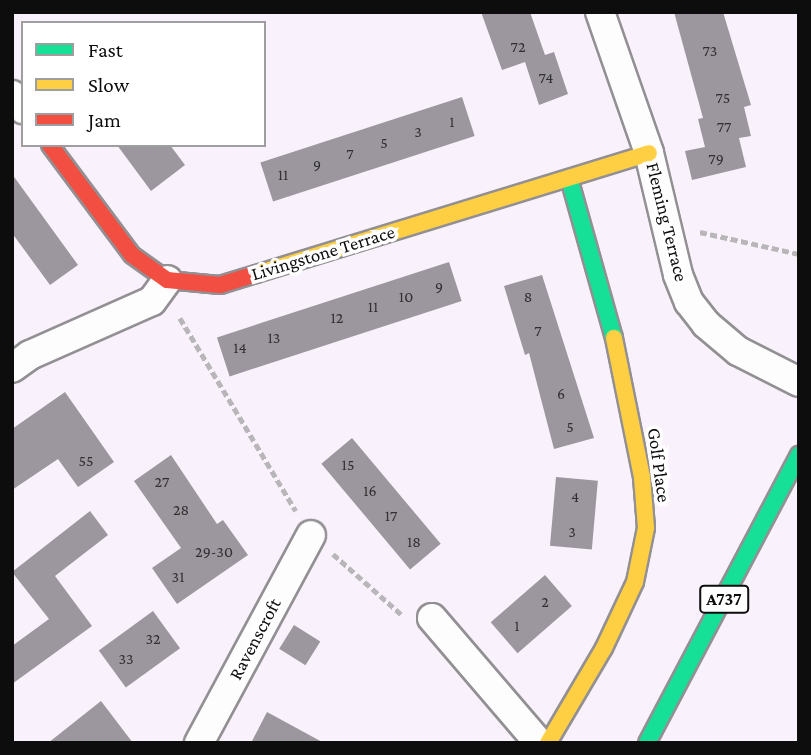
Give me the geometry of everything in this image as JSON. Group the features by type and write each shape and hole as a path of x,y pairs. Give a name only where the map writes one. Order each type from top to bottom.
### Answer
{"street":[{"name":"Fleming Terrace","path":"600,12 649,153 678,275 706,324 738,351 799,382"},
{"path":"12,368 30,355 152,301 167,280 132,255 51,147"},
{"name":"Livingstone Terrace","path":"167,280 220,285 649,153"},
{"name":"Golf Place","path":"548,743 604,648 635,582 646,528 642,477 611,322 569,178"},
{"name":"A737","path":"647,743 799,455"},
{"name":"Ravenscroft","path":"199,743 311,535"},
{"path":"432,618 539,743"}],"path":[{"path":"665,225 799,254"},
{"path":"167,280 182,325 311,535 407,620 432,618"}],"building":[{"path":"481,12 530,12 545,55 554,52 568,94 539,105 525,62 502,70"},
{"path":"674,12 723,12 751,105 744,107 751,136 739,138 746,167 692,180 685,151 705,147 698,119 703,118"},
{"path":"462,97 475,136 273,202 260,163"},
{"path":"118,147 172,147 185,165 151,191"},
{"path":"12,174 78,265 50,285 12,233"},
{"path":"449,262 462,301 230,376 217,337"},
{"path":"542,275 594,438 554,449 529,353 525,355 504,286"},
{"path":"65,392 114,462 78,487 58,459 12,490 12,429"},
{"path":"352,438 441,544 410,569 321,464"},
{"path":"171,455 217,524 223,520 248,555 177,604 152,568 181,548 134,481"},
{"path":"556,477 598,481 592,549 550,546"},
{"path":"90,511 108,535 55,576 92,626 12,684 12,646 49,619 12,572"},
{"path":"545,575 572,606 518,653 491,622"},
{"path":"153,611 180,648 126,688 99,650"},
{"path":"294,625 320,641 305,665 279,649"},
{"path":"101,701 133,743 48,743"},
{"path":"267,712 324,743 251,743"}],"traffic: fast":[{"path":"569,178 614,338"},
{"path":"647,743 799,455"}],"traffic: slow":[{"path":"256,274 649,153"},
{"path":"548,743 604,648 635,582 646,528 642,477 614,338"}],"traffic: jam":[{"path":"51,147 132,255 167,280 220,285 256,274"}]}
